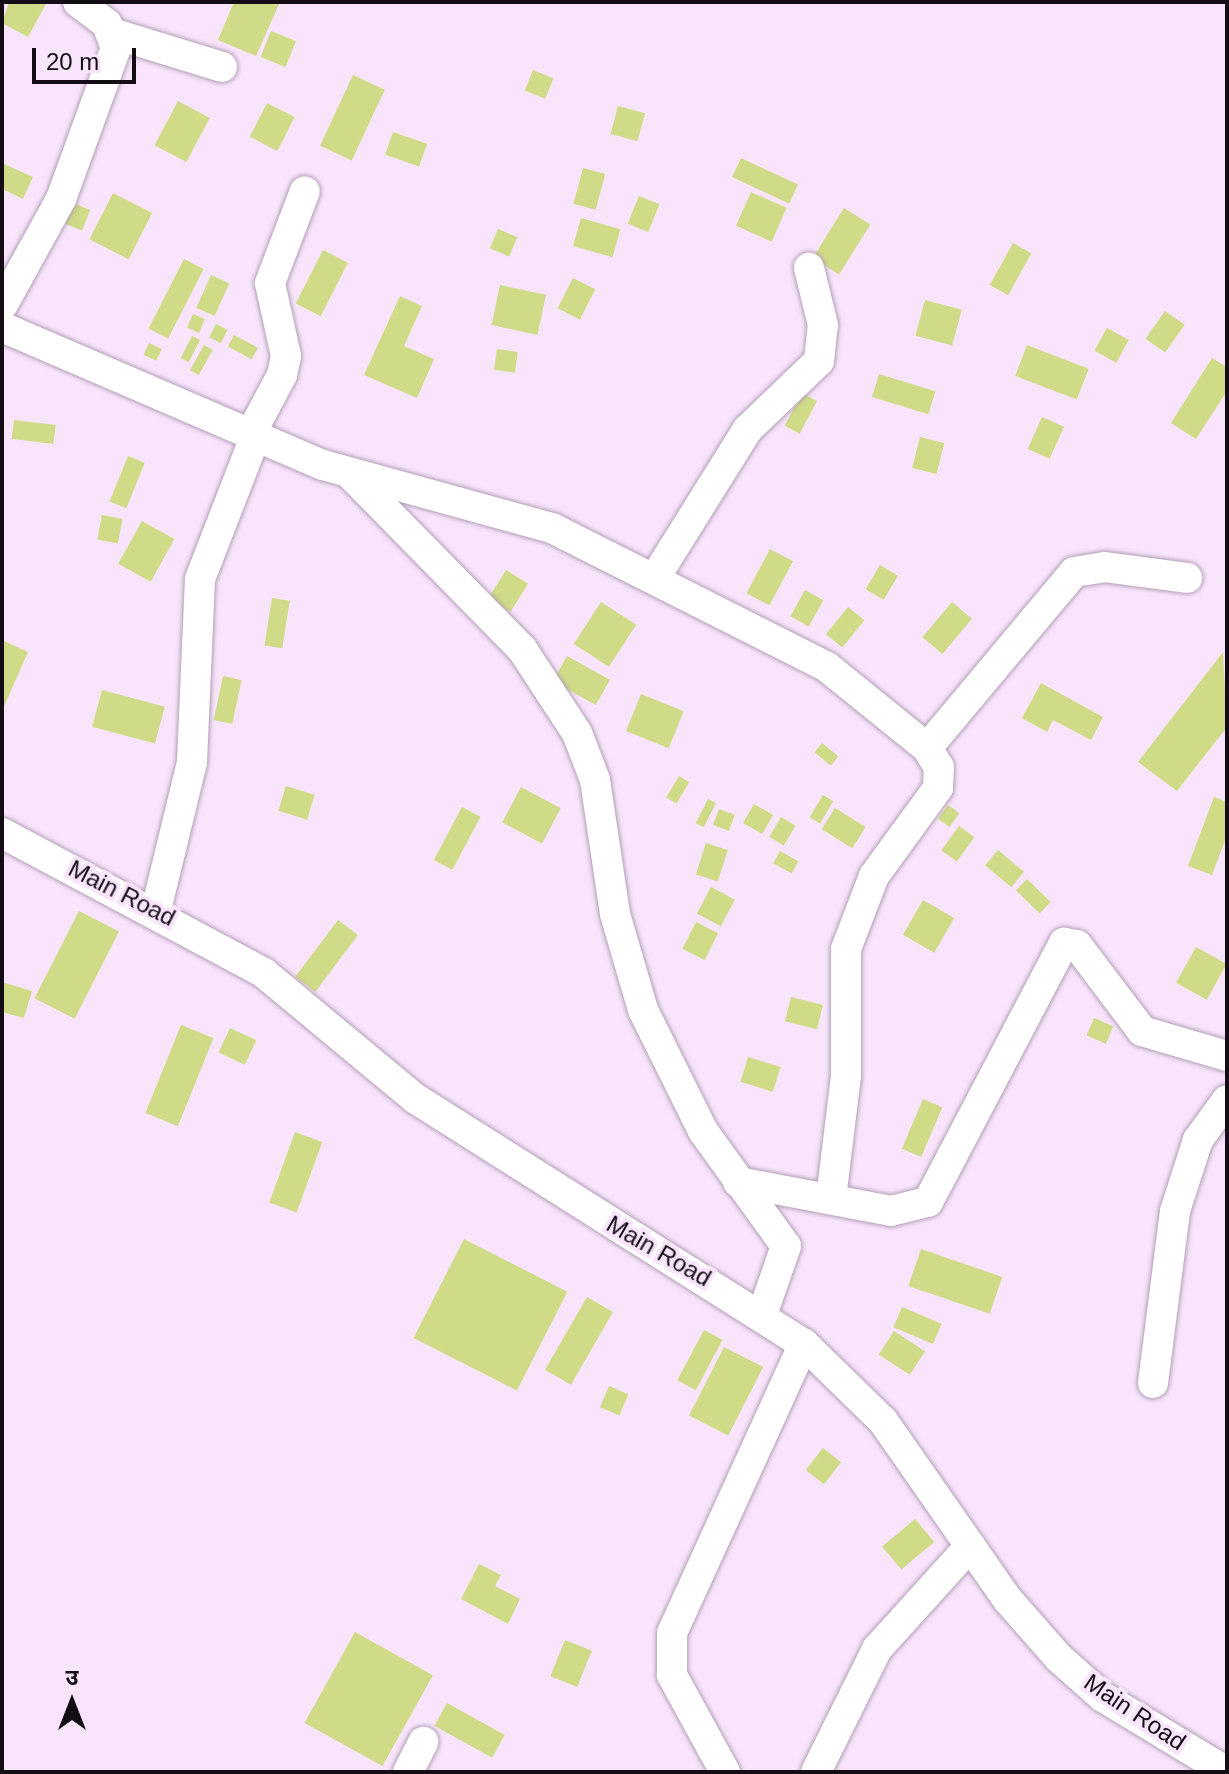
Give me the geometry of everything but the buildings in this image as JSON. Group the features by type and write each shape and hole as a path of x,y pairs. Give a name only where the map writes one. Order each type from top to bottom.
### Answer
{"street":[{"path":"78,2 115,34 222,67"},
{"path":"2,306 67,186 115,34"},
{"path":"156,910 192,762 200,579 252,436 282,375 285,348 270,283 305,191"},
{"path":"656,576 748,429 819,361 823,325 809,268"},
{"path":"2,327 252,436 349,473 508,512 656,576 827,667 927,748 939,767 938,788 874,876 846,949 846,1076 831,1198"},
{"path":"349,473 552,686 595,780 615,914 643,1010 673,1081 738,1182 786,1246 762,1315"},
{"path":"927,748 1074,572 1105,567 1187,578"},
{"name":"Main Road","path":"2,833 156,910 299,996 468,1135 762,1315 804,1344 883,1421 970,1546 1070,1668 1103,1697 1227,1772"},
{"path":"738,1182 891,1211 928,1202 1064,943 1077,945 1142,1031 1227,1056"},
{"path":"1153,1383 1175,1211 1198,1140 1227,1100"},
{"path":"725,1772 672,1675 672,1633 804,1344"},
{"path":"816,1772 877,1649 970,1546"},
{"path":"408,1772 423,1742"}]}
